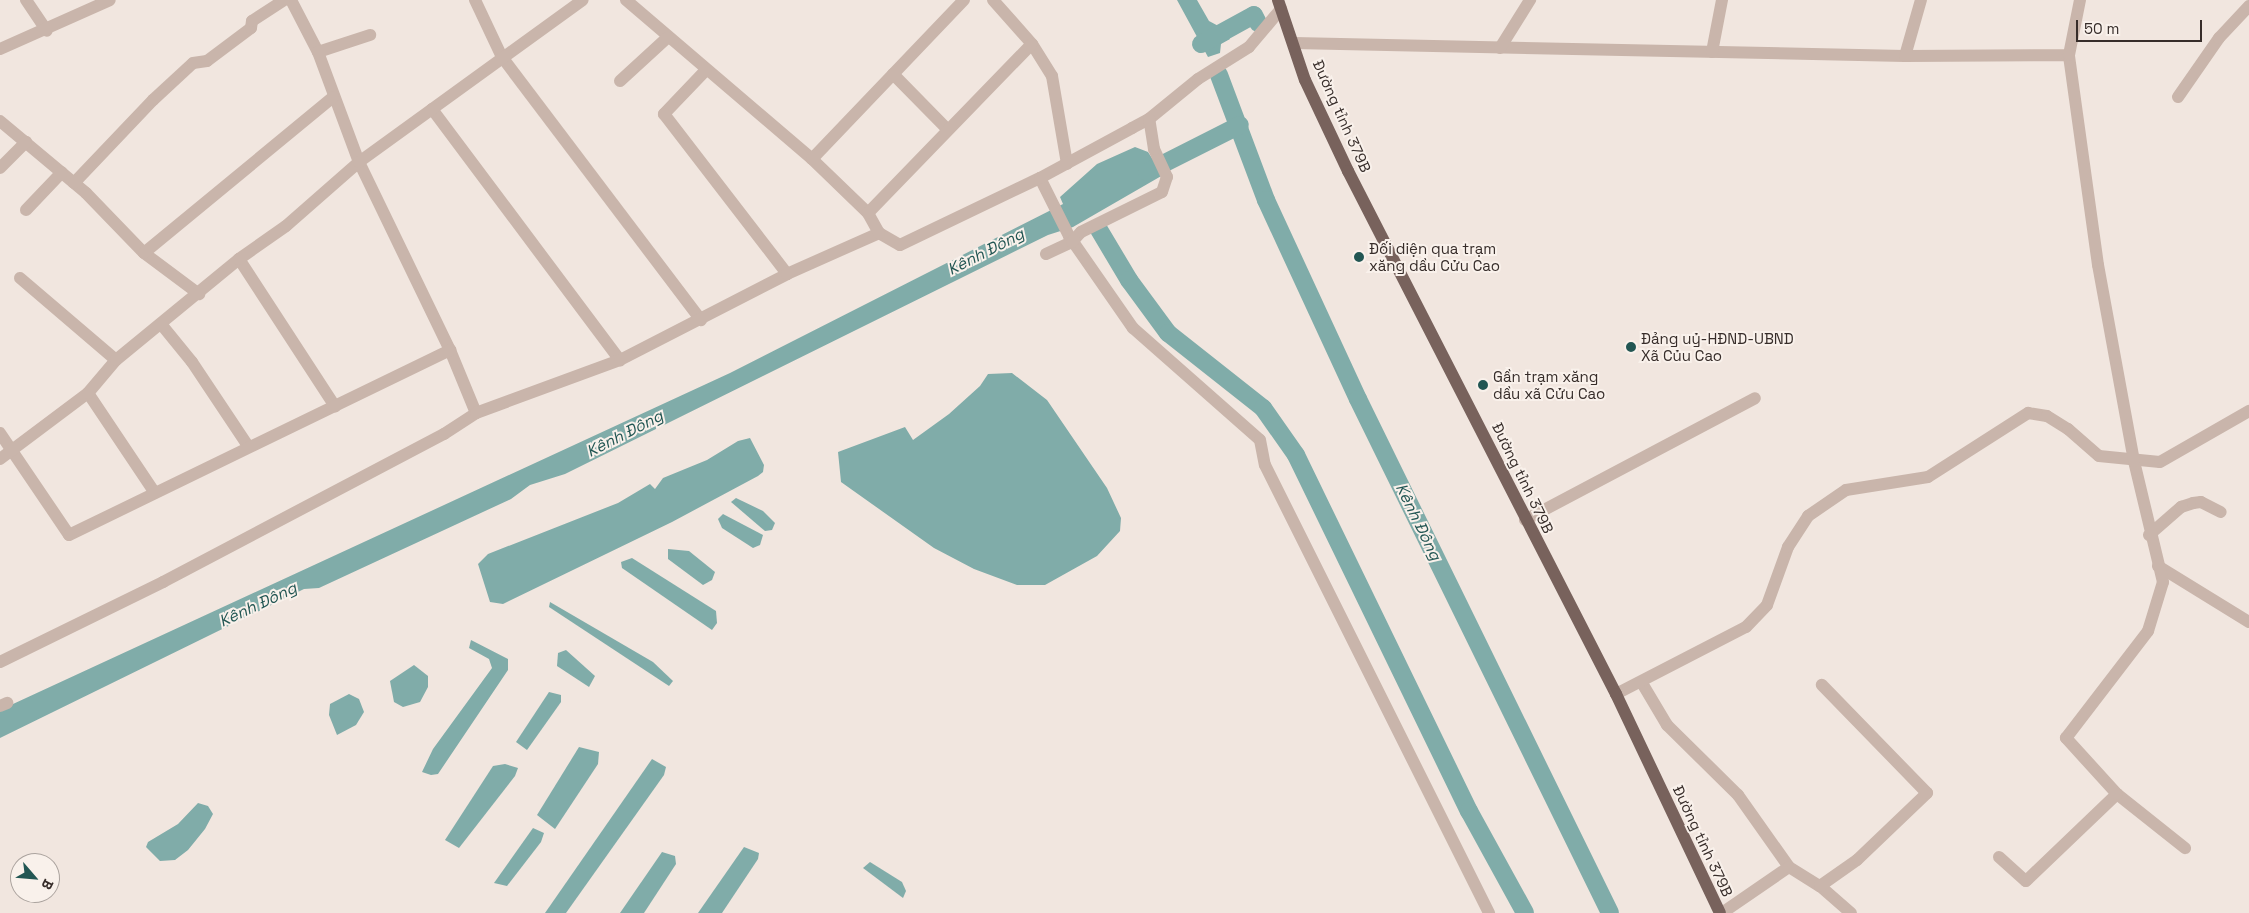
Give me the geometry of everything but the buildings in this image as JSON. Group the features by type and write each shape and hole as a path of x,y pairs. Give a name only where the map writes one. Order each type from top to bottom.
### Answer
{"main road":[{"name":"Đường tỉnh 379B","path":"1280,5 1305,80 1348,171 1525,520 1616,694 1721,913"}],"street":[{"path":"26,0 47,31"},
{"path":"0,49 47,31 110,0"},
{"path":"74,182 153,100 192,64 207,61 251,28 252,21 284,0"},
{"path":"292,0 318,52 333,97 359,162 450,350 476,413"},
{"path":"475,0 502,57 701,320"},
{"path":"0,459 88,393 116,360 199,294 239,259 286,226 359,162 583,0"},
{"path":"626,0 667,38 812,158 868,213 879,233 900,245 1040,178 1149,119 1198,79 1249,47 1280,5"},
{"path":"812,158 964,0"},
{"path":"993,0 1032,44 1052,76 1067,164"},
{"path":"1500,48 1530,0"},
{"path":"1712,52 1722,0"},
{"path":"2080,0 2069,55 2098,265 2149,535 2163,582 2148,631 2066,738 2117,794 2185,848"},
{"path":"1905,56 1917,1"},
{"path":"2178,97 2219,38 2249,6"},
{"path":"318,52 370,34"},
{"path":"620,81 667,38"},
{"path":"1294,43 1905,56 2069,55"},
{"path":"868,213 1032,44"},
{"path":"706,70 664,114 787,274"},
{"path":"893,74 948,130"},
{"path":"144,253 333,97"},
{"path":"432,109 620,360"},
{"path":"1046,254 1081,232 1162,192 1167,177 1154,149 1149,119"},
{"path":"0,121 86,193 144,253 199,294"},
{"path":"0,168 26,142"},
{"path":"26,210 62,172"},
{"path":"1040,178 1070,239 1133,328 1260,440 1265,465 1489,913"},
{"path":"0,662 163,582 444,434 476,413 620,360 701,320 787,274 879,233"},
{"path":"239,259 335,406"},
{"path":"20,278 116,360"},
{"path":"161,324 192,362 248,446"},
{"path":"0,433 68,535 248,446 450,350"},
{"path":"88,393 155,493"},
{"path":"1525,520 1755,398"},
{"path":"1616,694 1642,683 1746,627 1767,605 1788,548 1808,516 1846,490 1928,477 2028,413 2047,416 2068,429 2099,456 2134,461 2160,462 2249,411"},
{"path":"2149,535 2181,507 2193,503 2201,502 2221,512"},
{"path":"2158,566 2249,622"},
{"path":"1642,683 1667,725 1738,795 1789,867 1820,886 1851,913"},
{"path":"1820,886 1857,860 1927,793 1822,685"},
{"path":"1999,857 2026,881 2117,794"},
{"path":"1721,913 1789,867"}],"water":[{"path":"1177,0 1197,0 1209,21 1224,29 1230,39 1221,44 1220,53 1208,57"},
{"path":"1135,147 1148,152 1163,175 1073,227 1048,235 565,474 530,485 511,499 319,588 304,589 0,738 0,710 730,373 1063,204 1060,197 1097,164"},
{"path":"1012,373 1047,400 1107,488 1121,518 1120,531 1097,556 1045,585 1017,585 974,569 934,548 841,482 838,452 905,427 913,440 949,414 980,386 988,374"},
{"path":"750,438 764,465 763,472 758,476 672,522 503,604 490,602 478,564 488,554 618,503 650,484 655,489 663,478 707,460 738,441"},
{"path":"736,498 763,511 775,523 772,530 765,531 731,502"},
{"path":"723,514 763,535 760,545 753,548 722,528 718,519"},
{"path":"668,549 689,551 715,572 712,580 703,585 668,559"},
{"path":"632,558 716,611 717,623 712,630 622,568 621,562"},
{"path":"550,602 653,662 673,681 669,686 549,607"},
{"path":"471,640 508,659 508,670 438,774 431,775 422,772 433,749 492,668 489,659 469,648"},
{"path":"566,650 595,676 589,687 557,666 558,653"},
{"path":"414,665 428,676 428,687 420,702 403,707 394,702 390,681"},
{"path":"549,692 561,695 561,702 527,750 516,742"},
{"path":"349,694 359,699 364,712 356,725 337,735 329,715 330,704"},
{"path":"579,747 599,752 598,764 555,829 537,815"},
{"path":"652,759 666,767 664,775 566,913 545,913"},
{"path":"505,764 518,768 515,776 459,848 445,840 493,766"},
{"path":"198,803 208,806 213,814 205,829 188,850 175,860 160,861 146,847 148,842 178,824"},
{"path":"533,828 544,833 541,842 507,886 494,883"},
{"path":"744,847 759,853 758,859 722,913 698,913"},
{"path":"662,852 675,856 676,864 644,913 620,913"},
{"path":"870,862 902,882 906,891 903,898 863,868"}],"waterway":[{"path":"1201,44 1254,15 1258,23"},
{"name":"Kênh Đông","path":"1219,75 1266,200 1358,399 1610,913"},
{"name":"Kênh Đông","path":"1147,172 1240,125"},
{"path":"1098,228 1129,280 1168,333 1263,408 1296,455 1469,811 1525,913"}],"place":[{"name":"Đối diện qua trạm xăng dầu Cửu Cao","path":"1359,257"},
{"name":"Đảng uỷ-HĐND-UBND Xã Củu Cao","path":"1631,347"},
{"name":"Gần trạm xăng dầu xã Cửu Cao","path":"1483,385"}]}
